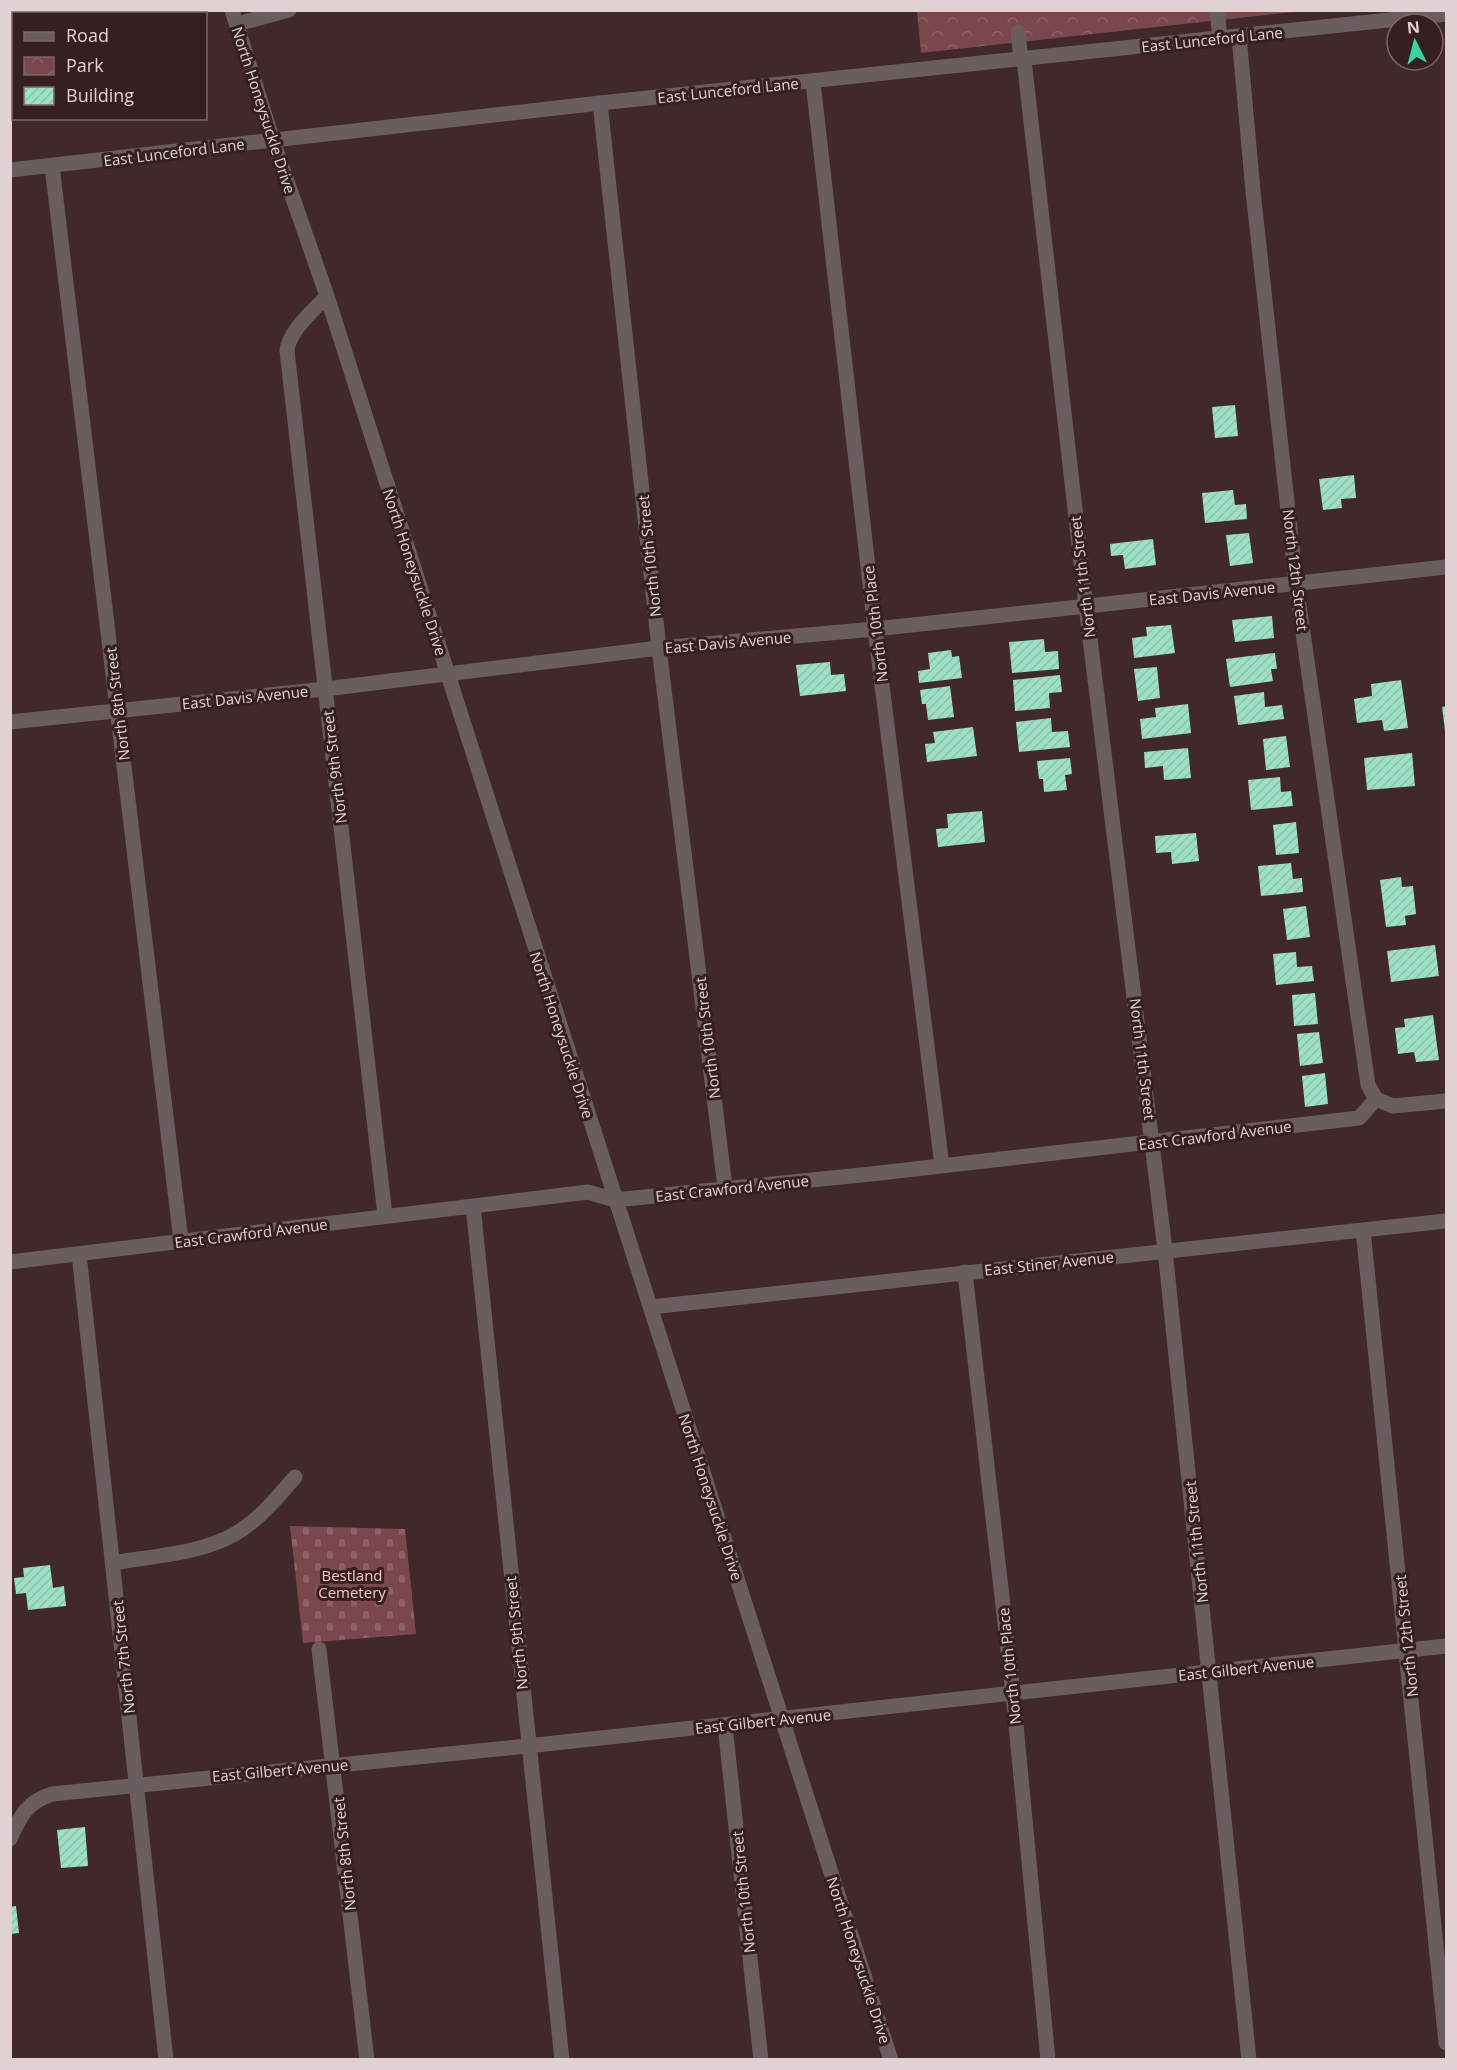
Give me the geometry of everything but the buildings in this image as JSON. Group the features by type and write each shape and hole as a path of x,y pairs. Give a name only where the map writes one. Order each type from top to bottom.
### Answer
{"street":[{"path":"234,17 289,10"},
{"path":"1217,10 1220,38"},
{"name":"East Lunceford Lane","path":"10,170 600,103 1239,36 1349,17 1446,14"},
{"name":"North Honeysuckle Drive","path":"234,17 273,141 327,296 891,2060"},
{"name":"North 11th Street","path":"1018,32 1153,1142 1249,2060"},
{"name":"North 12th Street","path":"1239,36 1252,191 1296,584 1368,1085 1376,1099"},
{"name":"North 10th Place","path":"813,82 876,628 942,1166"},
{"name":"North 10th Street","path":"600,103 659,648 725,1187"},
{"name":"North 8th Street","path":"52,166 181,1241"},
{"name":"North 9th Street","path":"327,296 297,331 287,345 286,351 385,1216"},
{"name":"East Davis Avenue","path":"10,722 325,689 659,648 876,628 1446,567"},
{"path":"1376,1099 1393,1106 1446,1101"},
{"name":"East Crawford Avenue","path":"10,1262 588,1192 615,1200 942,1166 1359,1118 1376,1099"},
{"name":"North 9th Street","path":"473,1206 527,1746 562,2060"},
{"name":"East Stiner Avenue","path":"651,1307 1446,1221"},
{"name":"North 12th Street","path":"1364,1230 1446,2043"},
{"name":"North 7th Street","path":"79,1254 166,2060"},
{"name":"North 10th Place","path":"965,1272 1012,1694 1047,2060"},
{"path":"113,1563 203,1546 234,1535 263,1513 295,1477"},
{"name":"East Gilbert Avenue","path":"10,1839 28,1806 39,1798 52,1794 725,1725 1446,1646"},
{"name":"North 8th Street","path":"320,1649 367,2060"},
{"name":"North 10th Street","path":"725,1725 761,2060"}],"green space":[{"path":"917,11 1302,11 921,53"},
{"name":"Bestland Cemetery","path":"290,1526 405,1529 416,1634 303,1643"}]}
